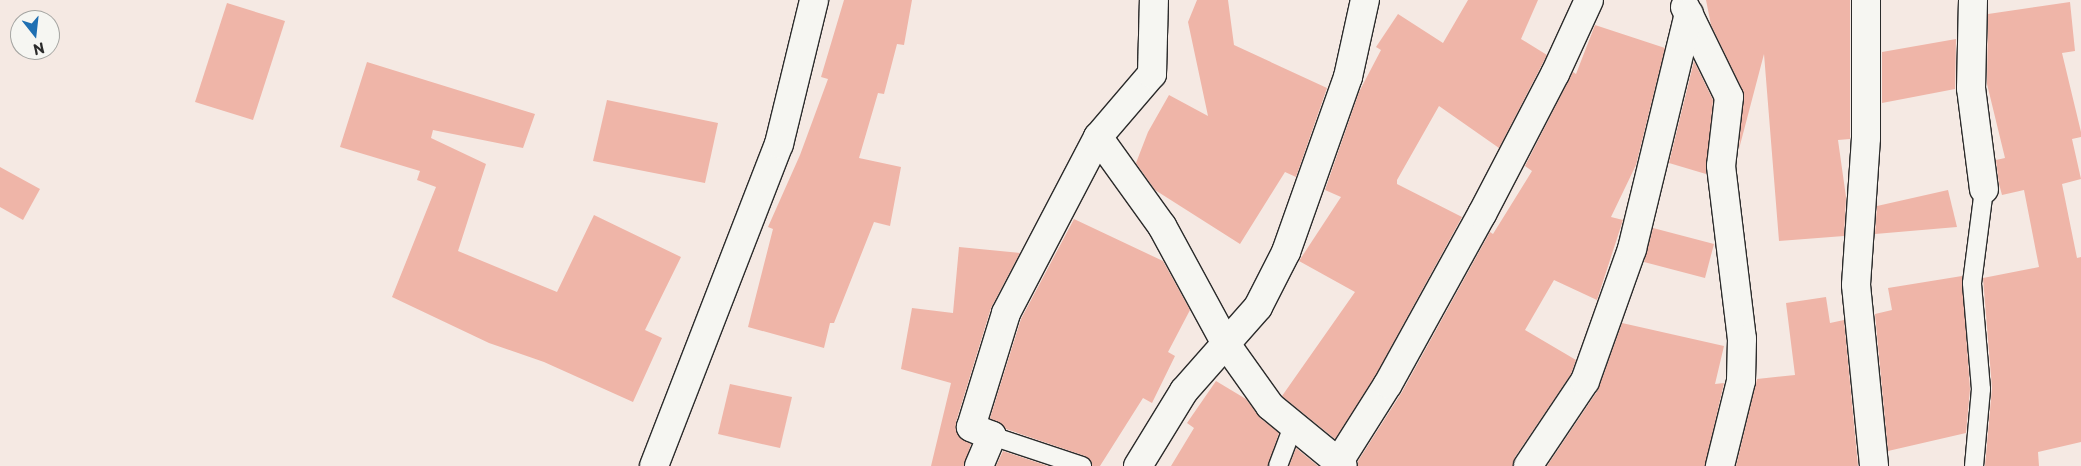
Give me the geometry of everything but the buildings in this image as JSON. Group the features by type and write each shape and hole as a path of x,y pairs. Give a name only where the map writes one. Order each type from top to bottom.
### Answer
{"street":[{"path":"654,466 779,144 814,0"},
{"path":"979,466 992,436 971,427 1006,312 1098,137 1152,74 1154,0"},
{"path":"1138,466 1184,391 1258,307 1286,252 1348,77 1365,0"},
{"path":"1098,137 1162,226 1226,344 1270,406 1341,464 1388,384 1482,214 1555,74 1589,0"},
{"path":"1866,0 1866,138 1856,284 1874,466"},
{"path":"1973,0 1971,88 1984,189"},
{"path":"1528,466 1585,382 1629,258 1685,7"},
{"path":"1685,7 1729,97 1721,166 1742,339 1741,381 1720,466"}],"lane":[{"path":"1974,466 1981,389 1972,283 1984,189"},
{"path":"1278,466 1293,426"},
{"path":"992,436 1082,466"}]}
